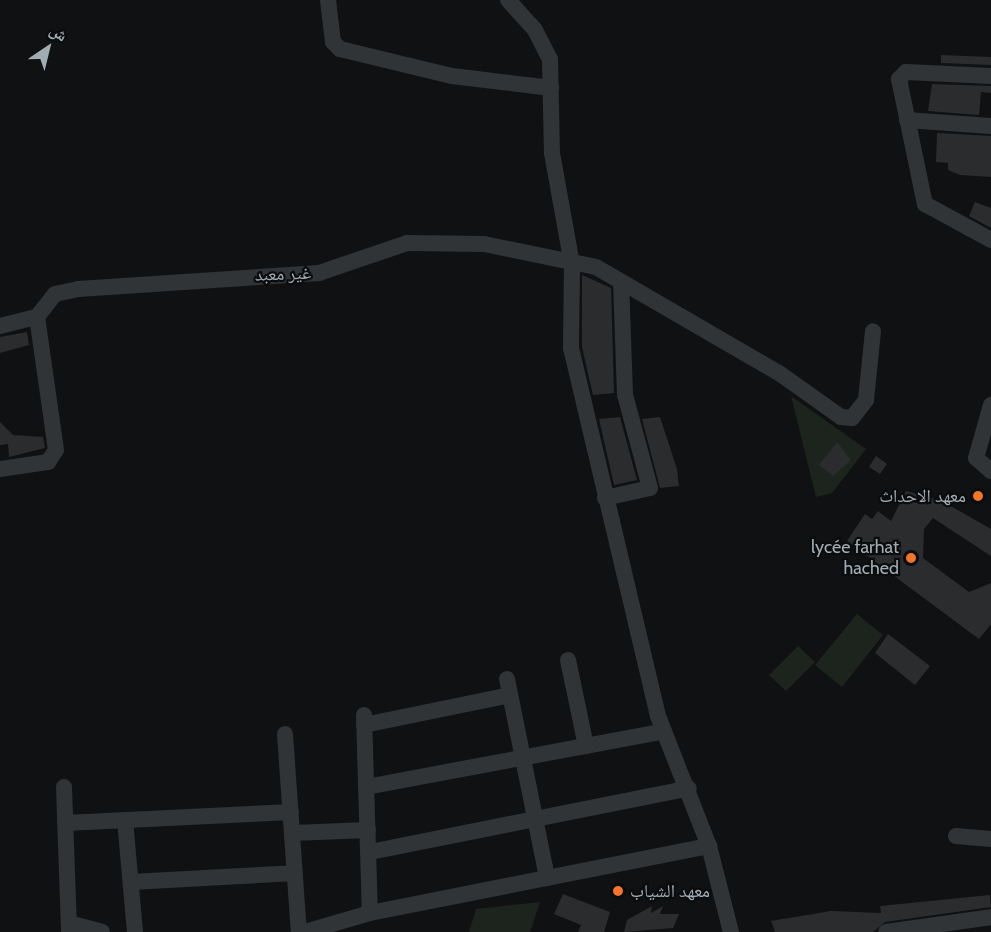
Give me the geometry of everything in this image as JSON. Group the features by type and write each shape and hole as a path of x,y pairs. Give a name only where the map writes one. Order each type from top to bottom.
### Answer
{"street":[{"path":"328,0 333,42 340,50 452,76 551,88"},
{"path":"508,0 543,44 551,88 552,153 572,264 571,348 605,498 664,731 689,788 709,846 731,932"},
{"path":"991,76 902,73 907,120 925,204 991,240"},
{"path":"907,120 991,126"},
{"name":"غير معبد","path":"38,317 55,294 195,278 319,273 407,243 484,244 572,264 588,263 847,418 857,416 865,406 873,331"},
{"path":"605,498 650,488 625,395 621,282"},
{"path":"0,326 38,317 56,450 48,462 0,469"},
{"path":"991,405 976,458 991,471"},
{"path":"568,660 586,746"},
{"path":"370,913 370,852 364,720 509,687 547,878"},
{"path":"366,788 664,731"},
{"path":"285,734 298,932"},
{"path":"64,787 69,927 102,932"},
{"path":"370,852 689,788"},
{"path":"65,823 291,812"},
{"path":"125,820 135,932"},
{"path":"292,833 368,830"},
{"path":"956,836 991,838"},
{"path":"305,932 370,913 709,846"},
{"path":"131,882 295,873"},
{"path":"886,932 991,917"}],"shaded area":[{"path":"791,396 866,449 832,493 816,497"},
{"path":"857,614 883,635 842,687 815,665"},
{"path":"798,646 815,662 786,691 769,675"},
{"path":"540,902 530,932 469,932 476,909"}],"building":[{"path":"941,55 991,57 991,65 941,63"},
{"path":"932,84 991,86 991,93 981,92 979,115 928,111"},
{"path":"937,133 991,136 991,177 960,175 948,170 948,163 936,162"},
{"path":"975,202 991,208 991,228 969,216"},
{"path":"582,275 611,288 614,393 593,395 582,347"},
{"path":"27,332 29,345 0,353 0,337"},
{"path":"620,417 637,480 614,485 599,419"},
{"path":"660,417 677,469 679,486 660,488 642,419"},
{"path":"0,422 13,435 43,437 45,448 9,457 8,444 0,445"},
{"path":"837,442 851,460 833,476 819,465"},
{"path":"876,456 887,464 880,474 869,467"},
{"name":"معهد الاحداث","path":"906,491 942,501 991,529 991,556 933,518 924,529 923,558 969,592 991,583 991,624 979,639 847,541 865,514 872,519 878,511 891,521"},
{"path":"888,634 930,666 915,685 875,653"},
{"path":"563,894 610,912 604,932 578,932 581,925 554,914"},
{"path":"990,895 991,907 885,922 873,932 775,932 771,921 831,911 881,913 880,906"},
{"path":"652,906 651,913 663,906 660,914 679,914 673,928 624,932 627,920"}],"place":[{"name":"معهد الاحداث","path":"978,496"},
{"name":"lycée farhat hached","path":"911,558"},
{"name":"معهد الشياب","path":"618,891"}]}
